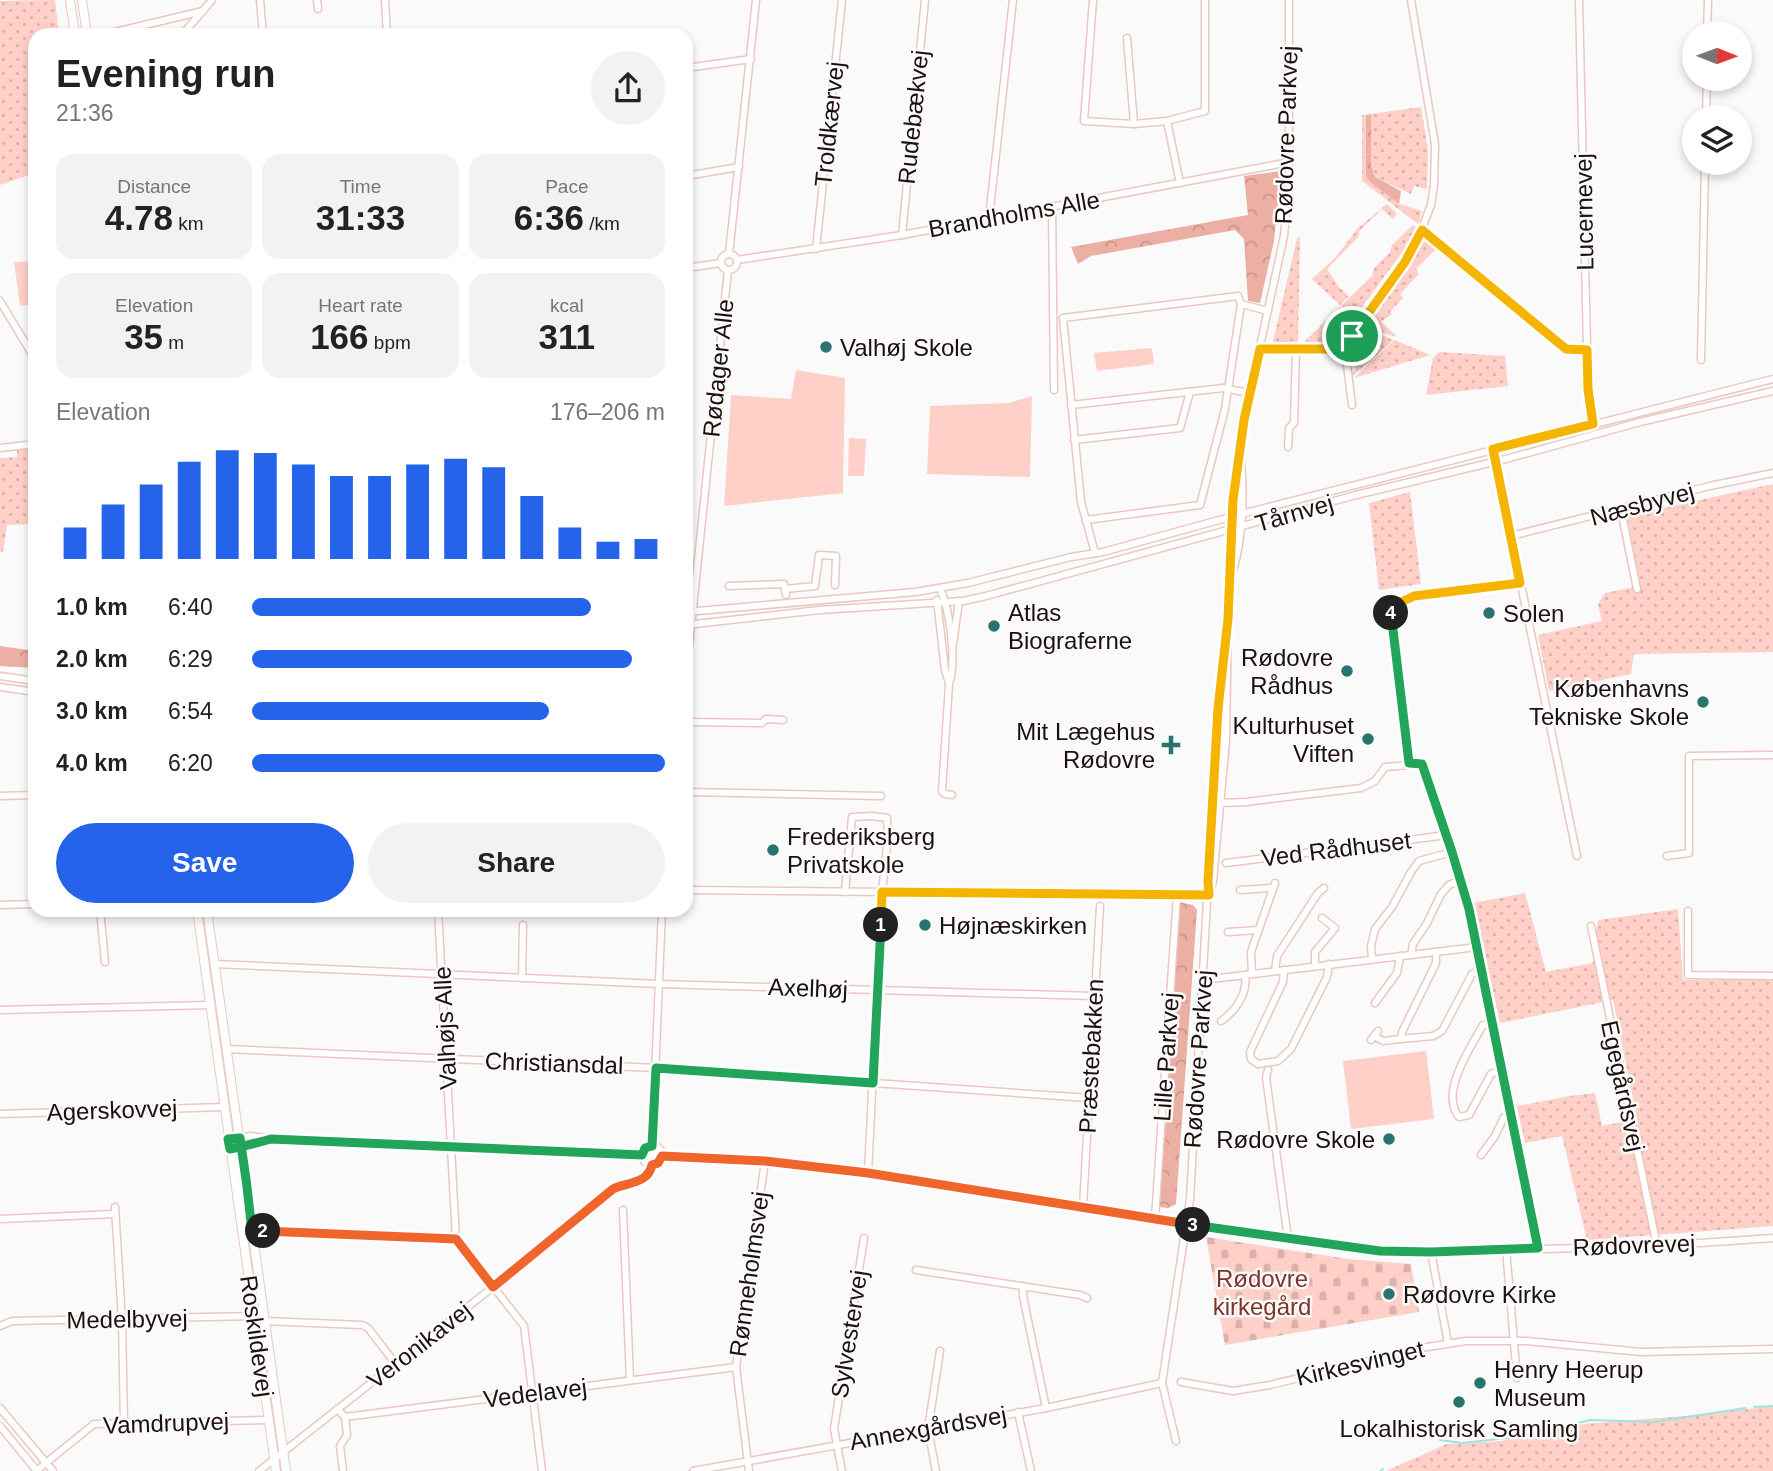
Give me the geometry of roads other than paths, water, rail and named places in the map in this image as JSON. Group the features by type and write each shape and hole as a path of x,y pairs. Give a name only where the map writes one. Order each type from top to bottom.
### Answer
{"main road":[{"path":"70,0 74,28"},
{"path":"82,0 86,28"},
{"name":"Roskildevej","path":"198,917 276,1471"},
{"name":"Roskildevej","path":"209,917 286,1471"}],"street":[{"path":"190,28 212,0"},
{"path":"260,0 262,28"},
{"path":"317,0 318,9"},
{"path":"385,0 387,28"},
{"path":"729,254 756,0"},
{"name":"Troldkærvej","path":"816,249 842,0"},
{"name":"Rudebækvej","path":"902,234 925,0"},
{"path":"989,218 1013,0"},
{"path":"1093,0 1084,121 1133,124 1167,121 1205,111 1205,0"},
{"name":"Rødovre Parkvej","path":"1162,1383 1187,1224 1209,895 1213,881 1218,788 1227,724 1231,516 1249,393 1284,236 1290,162 1289,0"},
{"path":"1352,405 1345,349 1359,324 1405,262 1422,230 1434,185 1435,144 1411,0"},
{"name":"Lucernevej","path":"1579,0 1588,389 1593,424"},
{"path":"1707,21 1708,0"},
{"path":"132,28 203,11"},
{"path":"1127,38 1133,124"},
{"path":"693,67 751,59"},
{"path":"1167,121 1180,183"},
{"name":"Brandholms Alle","path":"737,261 902,234 1290,162"},
{"path":"693,175 739,167"},
{"path":"1701,360 1705,175"},
{"path":"1052,206 1054,390"},
{"path":"1422,230 1566,349 1587,350"},
{"path":"729,254 737,261 735,267 729,270 723,268 721,263 722,257 729,254"},
{"path":"693,267 721,263"},
{"name":"Rødager Alle","path":"693,578 729,270"},
{"path":"1086,520 1200,505 1229,389 1241,303 1238,296 1063,318 1081,502 1095,553"},
{"path":"0,301 28,347"},
{"path":"1241,303 1268,311"},
{"path":"1260,349 1345,349"},
{"path":"1288,447 1289,428 1294,423 1296,349"},
{"name":"Tårnvej","path":"693,612 915,592 990,579 1773,379"},
{"path":"1070,405 1229,389 1249,393"},
{"name":"Tårnvej","path":"693,624 827,609 958,601 986,596 1356,495 1640,422 1773,391"},
{"path":"1074,440 1180,428 1190,392"},
{"path":"0,448 28,445"},
{"path":"1493,449 1577,856"},
{"name":"Rødovre Parkvej","path":"1230,579 1235,565 1240,528 1240,451"},
{"name":"Næsbyvej","path":"1511,536 1773,473"},
{"path":"1621,510 1637,589"},
{"path":"729,586 785,584 785,592 816,586 820,555 836,556 835,585"},
{"path":"1409,763 1391,614 1395,605 1414,596 1520,583"},
{"path":"940,588 945,670 949,684"},
{"path":"941,601 953,646"},
{"path":"952,795 942,791 958,601"},
{"name":"Rødovre Parkvej","path":"1218,788 1218,724 1228,619"},
{"path":"0,676 28,680"},
{"path":"0,687 28,691"},
{"path":"693,722 762,723 766,719 783,720"},
{"path":"1218,724 1227,724"},
{"path":"1667,856 1689,853 1689,756 1773,755"},
{"path":"1217,802 1246,802 1361,788 1375,781 1385,767 1422,764 1461,880 1482,970 1538,1248"},
{"path":"693,792 881,796"},
{"path":"0,796 28,795"},
{"path":"845,892 852,817 887,818 868,1173"},
{"name":"Ved Rådhuset","path":"1226,863 1447,835"},
{"path":"1372,960 1371,946 1375,929 1392,907 1419,861 1452,852"},
{"path":"1411,955 1413,944 1441,894 1449,885 1461,880"},
{"path":"1221,1021 1242,997 1246,988 1251,952 1274,886 1240,890"},
{"path":"1275,971 1277,957 1294,928 1324,888"},
{"path":"693,890 1209,895"},
{"name":"Lille Parkvej","path":"1155,1219 1177,895"},
{"path":"0,905 28,904"},
{"name":"Præstebakken","path":"1083,1207 1100,906"},
{"path":"1688,911 1688,975 1773,976"},
{"path":"101,917 105,962"},
{"name":"Valhøjs Alle","path":"438,917 456,1239"},
{"path":"652,1146 662,917"},
{"path":"1315,966 1315,951 1335,928 1322,918"},
{"path":"522,978 523,925"},
{"name":"Egegårdsvej","path":"1591,926 1657,1246"},
{"path":"1228,932 1258,930"},
{"path":"1203,980 1477,947"},
{"path":"1401,1040 1402,1032 1436,964 1436,952"},
{"path":"1375,1003 1397,973 1400,956"},
{"name":"Axelhøj","path":"215,964 659,984 1094,996"},
{"path":"1284,970 1283,982 1250,1052 1251,1059 1258,1064 1278,1061 1291,1049 1327,977 1329,964"},
{"path":"1374,1036 1383,1041 1401,1040 1433,1036 1443,1031 1472,974 1482,970"},
{"path":"0,1010 210,1005"},
{"path":"1493,1023 1483,1025 1457,1073 1453,1087 1456,1113 1459,1117 1469,1115 1491,1074 1502,1069"},
{"name":"Christiansdal","path":"227,1049 656,1068 1089,1098"},
{"path":"1268,1070 1266,1077 1288,1240"},
{"name":"Agerskovvej","path":"0,1114 224,1107"},
{"path":"1481,1155 1495,1136 1504,1117 1512,1115"},
{"path":"229,1144 255,1136 271,1139 642,1155"},
{"path":"652,1146 659,1149 662,1156 658,1163 652,1165 645,1162 642,1155 645,1148 652,1146"},
{"name":"Rødovrevej","path":"662,1156 765,1161 868,1173 1288,1240 1380,1251 1657,1246 1773,1238"},
{"name":"Rønneholmsvej","path":"749,1471 736,1367 765,1161"},
{"name":"Veronikavej","path":"259,1471 613,1189 647,1177 652,1165"},
{"path":"624,1210 630,1380"},
{"path":"0,1219 115,1211 122,1320 124,1424"},
{"path":"252,1231 456,1239 524,1326 542,1471"},
{"name":"Sylvestervej","path":"842,1471 834,1429 864,1238"},
{"path":"1506,1249 1517,1378"},
{"name":"Kirkesvinget","path":"1181,1382 1233,1391 1270,1385 1448,1343 1431,1252"},
{"path":"916,1270 1080,1294 1087,1298"},
{"path":"1023,1286 1046,1408"},
{"name":"Medelbyvej","path":"0,1326 12,1321 255,1316"},
{"path":"264,1321 362,1325 368,1328 396,1363"},
{"path":"1448,1343 1513,1340 1641,1352 1773,1349"},
{"path":"936,1471 928,1429 940,1351"},
{"name":"Vedelavej","path":"345,1417 736,1367"},
{"path":"1162,1383 1176,1441"},
{"name":"Annexgårdsvej","path":"693,1471 1046,1408 1162,1383"},
{"path":"0,1408 53,1471"},
{"path":"337,1409 345,1417 346,1435 340,1446 343,1471"},
{"path":"1018,1412 1031,1471"},
{"name":"Vamdrupvej","path":"37,1471 92,1426 269,1420"},
{"path":"0,1426 37,1471"}],"waterway":[{"path":"1754,1407 1773,1406"},
{"path":"1440,1440 1462,1443 1516,1437 1591,1420 1654,1422 1746,1408"}],"place":[{"name":"Valhøj Skole","path":"826,347"},
{"name":"Solen","path":"1489,613"},
{"name":"Atlas Biograferne","path":"994,626"},
{"name":"Rødovre Rådhus","path":"1347,671"},
{"name":"Københavns Tekniske Skole","path":"1703,702"},
{"name":"Kulturhuset Viften","path":"1368,739"},
{"name":"Mit Lægehus Rødovre","path":"1171,745"},
{"name":"Frederiksberg Privatskole","path":"773,850"},
{"name":"Højnæskirken","path":"925,925"},
{"name":"Rødovre Skole","path":"1389,1139"},
{"name":"Rødovre Kirke","path":"1389,1294"},
{"name":"Henry Heerup Museum","path":"1480,1383"},
{"name":"Lokalhistorisk Samling","path":"1459,1402"}],"park label":[{"name":"Rødovre kirkegård","path":"1262,1292"}]}
